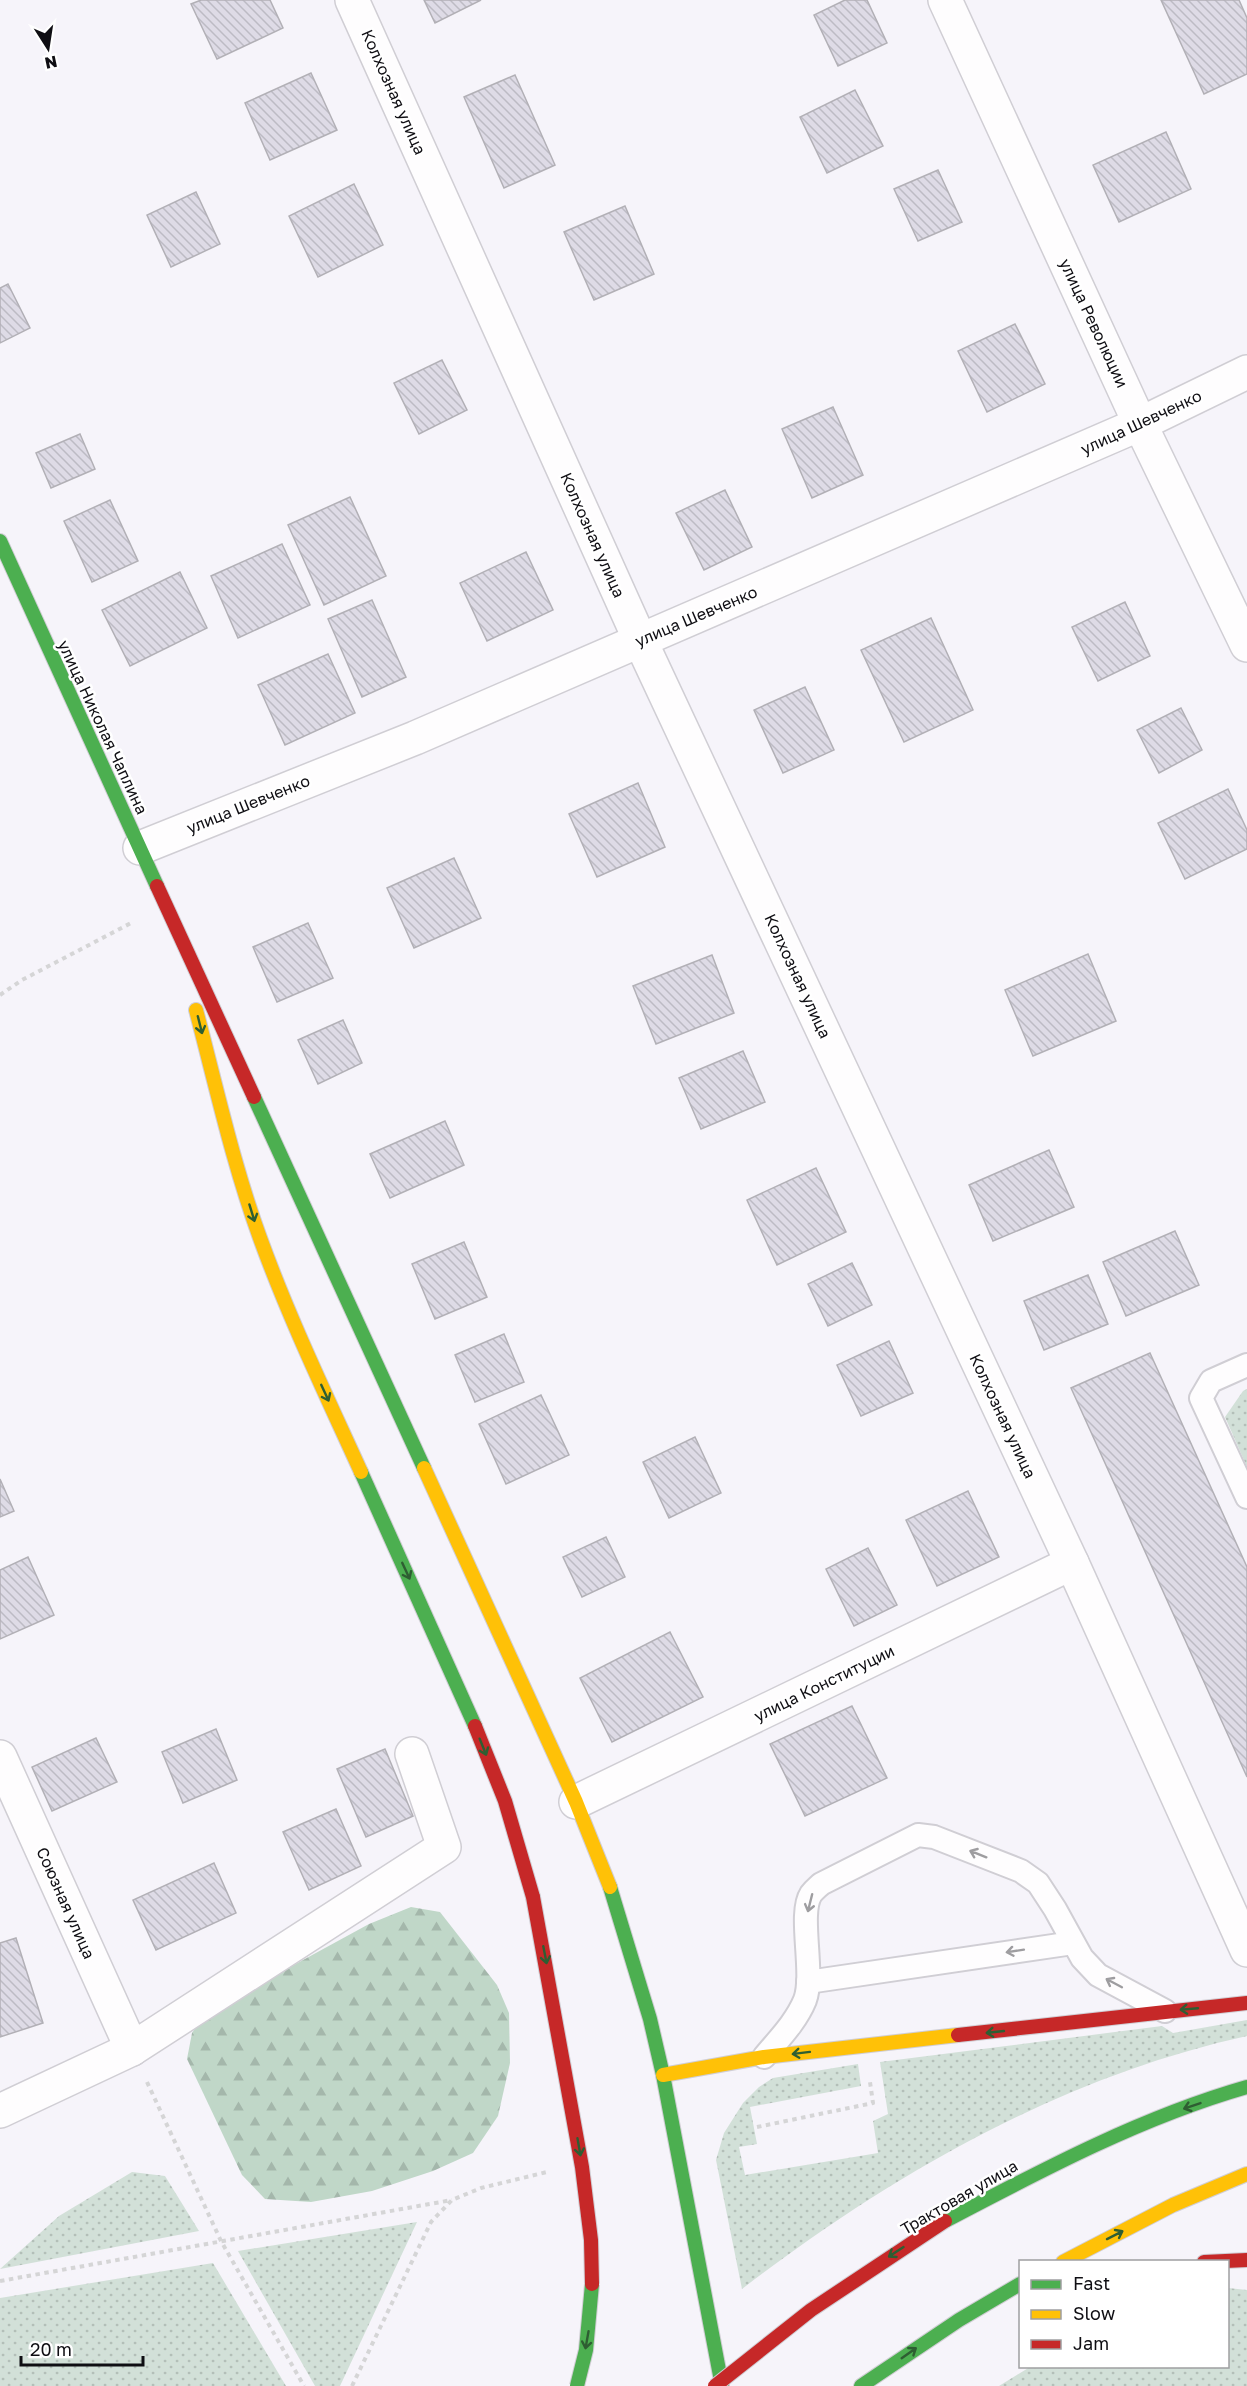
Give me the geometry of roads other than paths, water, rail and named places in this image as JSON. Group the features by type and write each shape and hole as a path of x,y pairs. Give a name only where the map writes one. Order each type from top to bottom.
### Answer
{"street":[{"name":"Колхозная улица","path":"352,0 640,640 1072,1563 1247,1950"},
{"name":"улица Революции","path":"945,0 1140,424 1247,645"},
{"name":"улица Шевченко","path":"140,848 415,738 1140,424 1247,372"},
{"name":"улица Николая Чаплина","path":"0,541 175,927"},
{"path":"175,927 576,1802 614,1899 650,2019 663,2075 723,2386"},
{"path":"175,927 232,1148 260,1238 307,1353 462,1692 505,1801 533,1897 585,2176 591,2234 593,2284 588,2333 577,2386"},
{"name":"улица Конституции","path":"576,1802 1072,1563"},
{"path":"0,2111 132,2049 444,1847 412,1754"},
{"name":"Союзная улица","path":"0,1757 132,2049"},
{"path":"663,2075 764,2057 1247,2003"},
{"name":"Трактовая улица","path":"715,2386 811,2310 945,2221 1027,2177 1110,2140 1182,2109 1247,2087"},
{"path":"1067,2260 1173,2205 1247,2174"},
{"path":"1229,2261 1247,2260"},
{"path":"861,2386 993,2298 1019,2285"},
{"path":"993,2298 1019,2293"}],"lane":[{"path":"1247,1365 1211,1381 1201,1398 1247,1497"},
{"path":"764,2057 792,2022 805,2000 808,1982 806,1918 810,1895 821,1884 918,1835 934,1837 1021,1871 1038,1883 1055,1909 1072,1943 1098,1975 1165,2011"},
{"path":"808,1982 1072,1943"}]}
